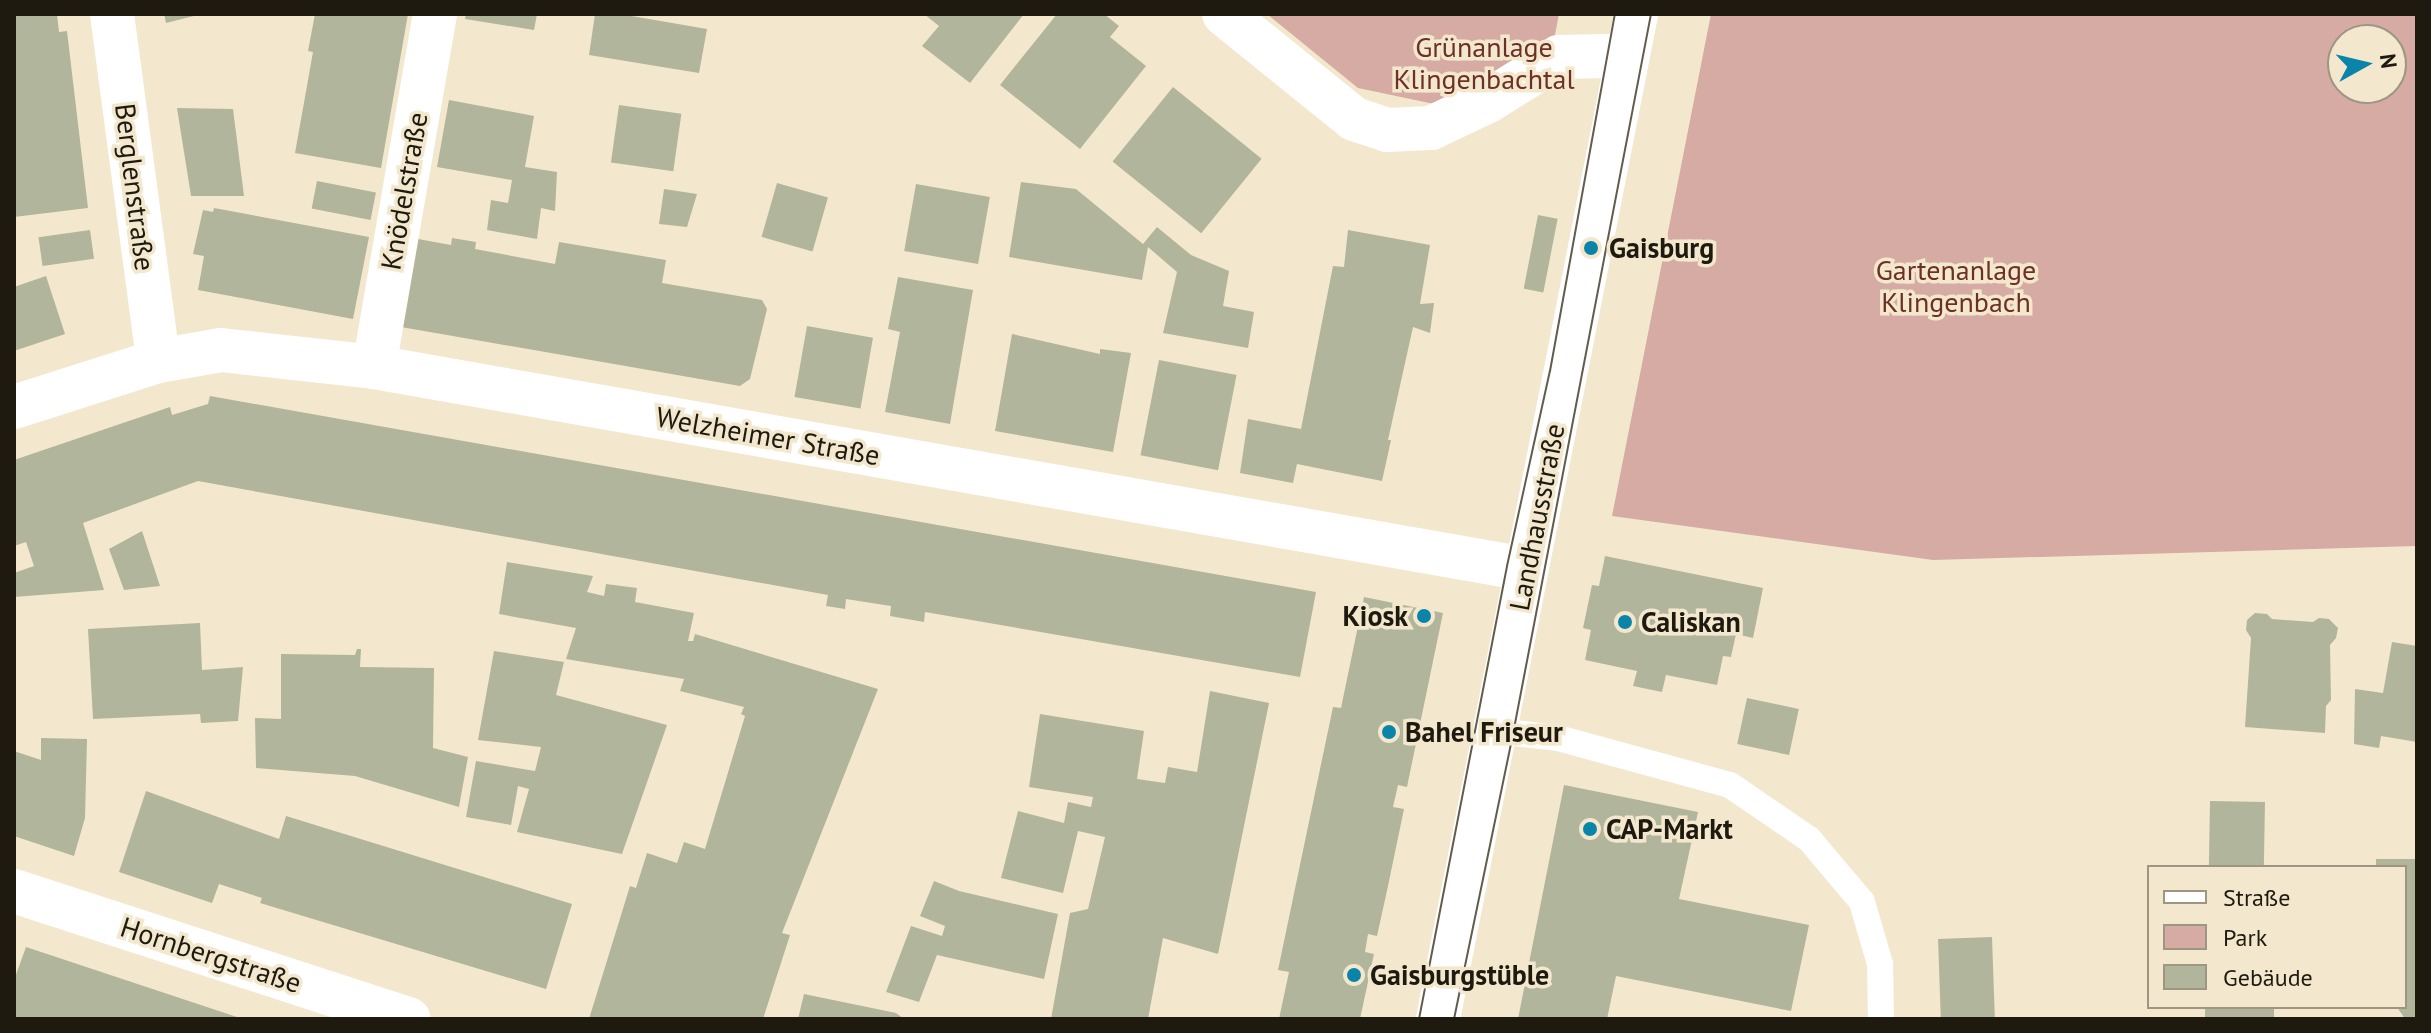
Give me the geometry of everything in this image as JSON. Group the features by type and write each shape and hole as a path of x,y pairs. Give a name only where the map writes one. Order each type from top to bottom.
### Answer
{"street":[{"name":"Berglenstraße","path":"112,14 158,361"},
{"name":"Knödelstraße","path":"374,367 435,14"},
{"path":"1224,14 1354,119 1387,130 1431,128 1488,101 1559,57 1607,56 1627,60"},
{"name":"Landhausstraße","path":"1438,1019 1636,14"},
{"name":"Welzheimer Straße","path":"14,407 158,361 221,350 374,367 1526,569"},
{"name":"Hornbergstraße","path":"14,891 409,1019"}],"lane":[{"path":"1496,731 1558,738 1730,785 1809,839 1862,902 1880,964 1881,1019"}],"green space":[{"name":"Grünanlage Klingenbachtal","path":"1267,14 1559,14 1547,76 1496,117 1358,88"},
{"name":"Gartenanlage Klingenbach","path":"1711,14 2417,14 2417,546 1933,560 1612,516"}],"building":[{"path":"14,14 57,14 59,32 67,31 88,208 14,217"},
{"path":"164,14 198,14 198,15 166,23"},
{"path":"315,14 408,14 381,168 295,153 313,52 308,51"},
{"path":"466,14 537,14 534,30 465,19"},
{"path":"595,14 620,14 707,29 699,73 589,55"},
{"path":"924,14 1024,14 970,83 922,46 939,26"},
{"path":"1057,14 1104,14 1119,26 1110,37 1146,66 1080,149 1000,85"},
{"path":"1173,87 1262,159 1201,233 1113,162"},
{"path":"449,100 534,116 525,167 557,172 555,211 541,208 537,239 487,230 491,200 508,203 512,180 437,167"},
{"path":"619,105 681,114 673,171 611,162"},
{"path":"177,108 233,109 244,196 191,196"},
{"path":"317,181 376,192 371,220 312,208"},
{"path":"1021,182 1076,189 1143,244 1157,227 1191,255 1229,271 1223,306 1254,312 1248,348 1163,333 1177,272 1148,247 1142,280 1009,257"},
{"path":"777,183 828,198 813,251 762,237"},
{"path":"916,184 990,197 978,264 904,251"},
{"path":"664,189 697,194 687,227 659,224"},
{"path":"214,208 369,237 353,319 198,290 204,256 193,254 203,210 213,212"},
{"path":"1538,215 1558,219 1543,292 1524,289"},
{"path":"90,230 94,259 43,266 39,237"},
{"path":"1348,230 1430,245 1420,304 1434,303 1430,333 1413,327 1382,481 1297,464 1293,483 1240,473 1248,419 1301,429 1333,266 1344,267"},
{"path":"452,238 476,242 475,249 555,264 559,242 666,260 662,283 762,300 767,309 750,379 740,386 401,327 418,239 451,245"},
{"path":"46,276 65,334 14,351 14,287"},
{"path":"898,277 973,290 950,424 885,412 900,332 888,329"},
{"path":"807,326 873,338 860,409 794,397"},
{"path":"1012,334 1100,354 1100,349 1131,353 1113,452 995,431"},
{"path":"1159,360 1237,375 1218,470 1140,455"},
{"path":"210,396 1316,592 1300,677 925,612 924,622 890,616 891,606 846,599 845,609 826,606 828,595 198,481 83,523 104,590 14,597 14,573 34,566 26,542 14,546 14,460 170,407 172,415 208,404"},
{"path":"142,531 160,586 124,590 109,549"},
{"path":"1605,556 1763,588 1753,638 1736,634 1731,657 1723,656 1717,685 1666,675 1662,692 1633,686 1637,671 1585,660 1591,630 1583,628 1592,585 1599,586"},
{"path":"507,562 593,576 587,592 604,596 606,584 637,588 635,602 694,613 688,641 693,641 695,634 878,689 782,933 790,935 763,1019 589,1019 630,886 636,888 647,853 677,863 684,842 705,849 745,716 741,714 744,707 680,691 684,679 566,659 576,628 499,614"},
{"path":"1364,597 1443,613 1407,787 1398,785 1393,807 1404,809 1377,936 1368,934 1365,952 1374,954 1360,1019 1279,1019 1289,972 1278,970 1333,707 1341,708"},
{"path":"2255,613 2267,614 2272,619 2313,622 2319,618 2329,619 2338,628 2336,638 2330,645 2331,700 2326,706 2325,733 2245,727 2251,638 2246,630 2247,620"},
{"path":"200,623 202,670 243,667 238,721 201,723 200,714 93,719 88,629"},
{"path":"2392,642 2417,646 2417,742 2381,736 2379,748 2354,744 2355,689 2383,693"},
{"path":"357,649 361,649 360,667 434,668 433,748 468,757 459,807 355,776 256,768 255,718 281,719 281,654 355,655"},
{"path":"494,651 564,662 556,695 667,725 622,854 517,832 529,789 518,786 511,825 466,817 476,761 535,771 541,747 478,740"},
{"path":"1210,691 1269,703 1218,954 1163,938 1148,1019 1051,1019 1070,913 1088,909 1105,837 1078,831 1063,893 1001,878 1018,811 1064,823 1068,802 1091,807 1093,797 1029,787 1040,714 1144,731 1137,779 1165,783 1168,767 1197,772"},
{"path":"1747,698 1799,709 1789,755 1737,744"},
{"path":"41,738 87,739 85,818 74,856 14,836 14,751 41,760"},
{"path":"1564,785 1698,812 1679,899 1809,925 1791,1011 1616,976 1607,1019 1518,1019"},
{"path":"146,791 279,839 286,816 572,904 546,989 260,903 262,898 219,884 212,903 119,872"},
{"path":"2210,801 2265,802 2264,865 2209,865"},
{"path":"2376,859 2417,859 2417,1019 2405,1019 2398,1009 2407,1009 2407,865 2376,865"},
{"path":"934,881 959,891 1058,914 1044,979 937,955 919,1002 886,992 911,926 942,936 945,926 920,916"},
{"path":"1992,937 1995,1019 1941,1019 1938,939"},
{"path":"26,947 240,1019 14,1019 14,980"},
{"path":"804,994 896,1013 904,1019 798,1019"},
{"path":"2205,1009 2274,1009 2274,1019 2205,1019"}],"tram line":[{"path":"1419,1019 1507,566 1550,371 1615,14"},
{"path":"1454,1019 1513,734 1651,14"}],"place":[{"name":"Gaisburg","path":"1591,248"},
{"name":"Kiosk","path":"1424,616"},
{"name":"Caliskan","path":"1625,622"},
{"name":"Bahel Friseur","path":"1389,732"},
{"name":"CAP-Markt","path":"1590,829"},
{"name":"Gaisburgstüble","path":"1354,975"}]}
